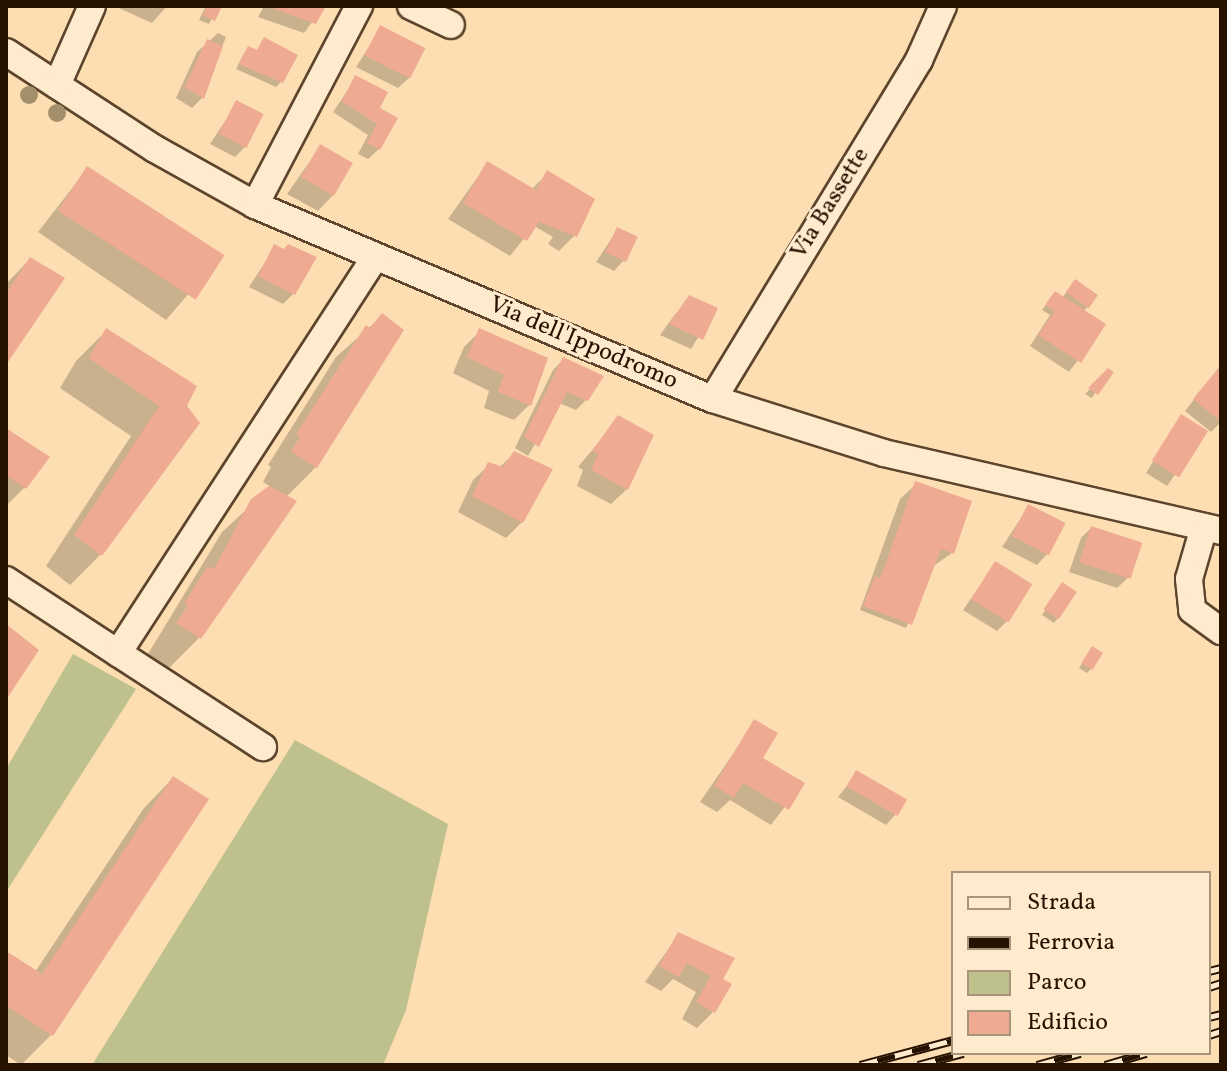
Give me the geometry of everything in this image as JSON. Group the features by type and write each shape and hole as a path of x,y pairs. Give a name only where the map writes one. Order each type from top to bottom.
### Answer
{"street":[{"path":"57,85 92,6"},
{"path":"255,205 359,6"},
{"path":"411,6 451,25"},
{"name":"Via Bassette","path":"713,399 919,60 943,6"},
{"name":"Via dell'Ippodromo","path":"6,52 255,205 713,399 884,453 1213,529 1189,579 1192,610 1221,631"},
{"path":"118,653 375,257"},
{"path":"6,580 263,747"}],"green space":[{"path":"73,654 136,689 6,892 6,769"},
{"path":"295,740 448,824 406,1010 383,1065 92,1065"}],"building":[{"path":"207,6 222,6 215,21 203,15"},
{"path":"266,6 326,6 316,24"},
{"path":"380,25 425,48 410,78 365,55"},
{"path":"264,37 298,55 283,83 239,64 248,46 257,50"},
{"path":"207,39 223,46 204,99 185,87"},
{"path":"355,75 388,92 380,108 398,118 380,150 367,143 377,124 342,101"},
{"path":"236,100 264,114 246,148 219,134"},
{"path":"320,144 353,163 334,196 301,177"},
{"path":"487,161 536,190 547,170 595,199 577,237 539,222 527,241 463,203"},
{"path":"87,166 225,255 196,300 58,210"},
{"path":"617,227 638,237 626,262 605,252"},
{"path":"274,244 284,249 288,244 317,257 295,295 258,276"},
{"path":"30,257 65,278 6,365 6,294"},
{"path":"1075,279 1098,295 1089,308 1066,292"},
{"path":"1055,291 1106,324 1081,363 1038,335 1055,311 1045,305"},
{"path":"689,295 718,308 703,340 669,324"},
{"path":"382,313 404,330 317,468 291,451 300,437 296,434 366,325 370,328"},
{"path":"106,328 197,386 187,406 200,423 102,556 74,535 159,406 89,358"},
{"path":"479,328 548,358 531,406 498,392 504,375 467,357"},
{"path":"563,357 604,376 588,401 567,392 539,447 524,437"},
{"path":"1221,365 1221,422 1193,399"},
{"path":"1108,368 1114,372 1098,395 1088,388"},
{"path":"1181,414 1208,431 1179,478 1152,461"},
{"path":"618,415 654,435 628,490 591,470 598,454 592,451"},
{"path":"6,428 50,457 26,489 6,475"},
{"path":"514,451 553,469 523,523 472,496 488,462 503,467"},
{"path":"915,481 972,501 954,554 941,549 912,625 863,606 875,576 880,579"},
{"path":"269,486 297,501 201,639 176,623 188,605 184,604 207,567 214,569 251,499"},
{"path":"1028,504 1065,523 1049,555 1012,536"},
{"path":"1091,526 1142,543 1131,579 1079,562"},
{"path":"995,561 1032,584 1008,622 971,599"},
{"path":"1062,582 1077,592 1058,619 1044,609"},
{"path":"6,624 39,650 6,700"},
{"path":"1092,646 1103,653 1092,670 1081,663"},
{"path":"754,719 778,733 763,758 805,783 789,810 743,783 734,798 714,786"},
{"path":"856,770 907,800 898,816 846,786"},
{"path":"173,776 209,799 53,1036 6,1006 6,951 42,974"},
{"path":"678,932 735,958 723,979 732,984 715,1013 696,1002 711,976 687,963 679,977 659,966"}],"railway":[{"path":"1211,970 1221,968"},
{"path":"1211,986 1221,983"},
{"path":"1211,1016 1221,1014"},
{"path":"1211,1034 1221,1031"},
{"path":"860,1065 951,1041"},
{"path":"918,1065 956,1055"},
{"path":"1037,1065 1073,1055"},
{"path":"1105,1065 1139,1055"}]}
